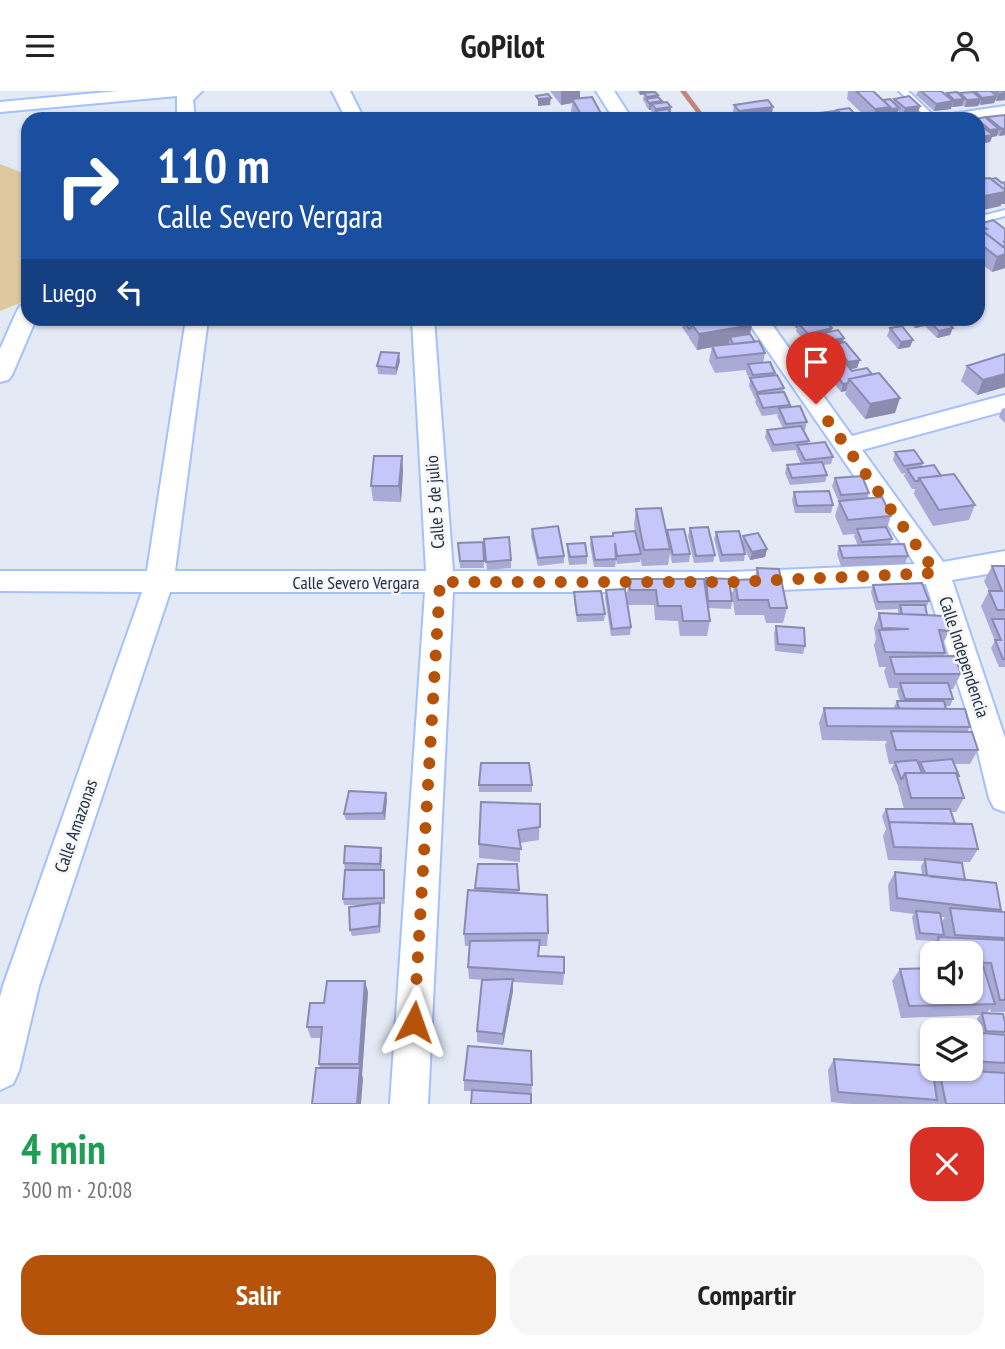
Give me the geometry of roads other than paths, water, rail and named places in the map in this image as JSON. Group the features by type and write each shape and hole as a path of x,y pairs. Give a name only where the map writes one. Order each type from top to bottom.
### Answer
{"street":[{"path":"0,107 175,91"},
{"path":"185,112 184,98 193,91"},
{"path":"341,91 352,112"},
{"path":"604,91 618,112"},
{"path":"985,114 1005,111"},
{"path":"0,375 21,326"},
{"name":"Calle Amazonas","path":"0,1071 21,986 159,584 196,326"},
{"name":"Calle 5 de julio","path":"409,1104 440,582 423,326"},
{"name":"Calle Independencia","path":"762,326 936,573 987,728 1005,797"},
{"path":"846,446 1005,403"},
{"name":"Calle Severo Vergara","path":"0,581 159,584 732,582 936,573 1005,561"}],"lane":[{"path":"903,91 926,112"},
{"path":"985,218 1005,213"}],"waterway":[{"path":"683,91 699,112"}]}
